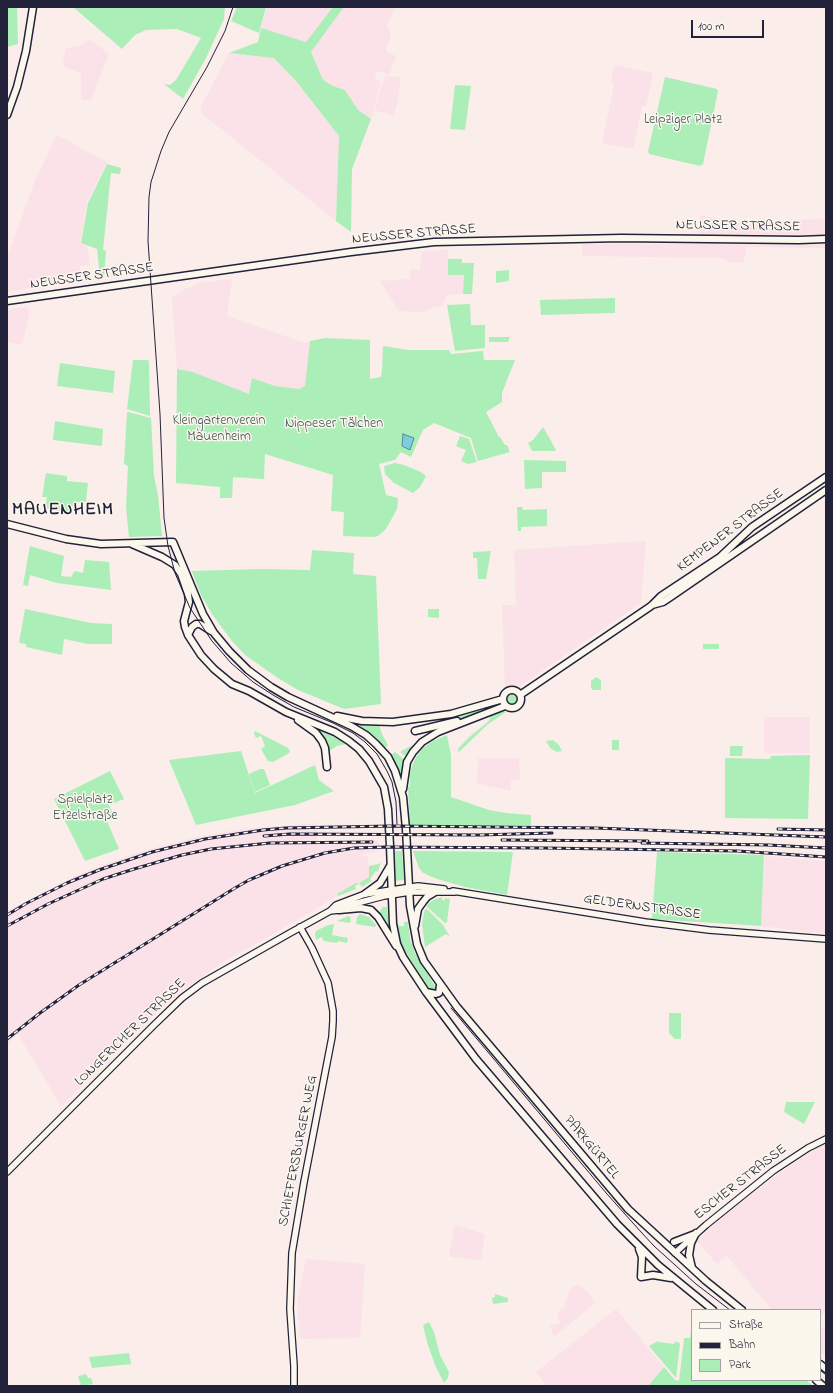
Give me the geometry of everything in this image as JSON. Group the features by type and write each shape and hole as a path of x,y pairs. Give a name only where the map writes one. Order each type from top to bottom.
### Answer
{"main road":[{"path":"7,115 17,86 26,51 33,7"},
{"name":"NEUSSER STRASSE","path":"7,301 353,251 434,242 621,238 826,240"},
{"name":"KEMPENER STRASSE","path":"403,797 406,765 419,744 438,732 478,716 505,706 512,709 518,707 521,703 520,695 651,606 658,598 720,557 752,527 826,477"},
{"name":"KEMPENER STRASSE","path":"651,606 663,602 826,490"},
{"path":"7,524 66,539 101,544 173,542 203,614 214,633 229,651 248,670 271,687 328,714 366,735 388,757 397,777 403,797"},
{"path":"130,544 175,565 181,574 188,594 189,602 184,621 188,635 201,655 214,669 232,684 249,691 286,712 316,733 325,748 327,767"},
{"path":"188,635 192,627 196,624 200,624 214,633"},
{"path":"505,706 503,696 508,691 515,690 520,695"},
{"path":"328,714 362,721 393,722 451,714 503,699"},
{"name":"PARKGÜRTEL","path":"286,712 335,732 349,741 362,752 369,761 384,787 388,809 394,930 401,952 426,992 476,1059 614,1220 639,1247 672,1278 712,1309"},
{"name":"KEMPENER STRASSE","path":"415,730 478,716"},
{"name":"PARKGÜRTEL","path":"403,797 414,930 417,944 424,961 457,1007 628,1210 692,1268 741,1309"},
{"path":"365,894 380,883 391,865"},
{"path":"414,930 418,909 427,897 437,891"},
{"path":"339,910 361,908 371,910 378,917 390,938 401,952"},
{"path":"426,992 436,994 439,992 440,985"},
{"path":"674,1242 696,1233"},
{"path":"692,1268 690,1248 696,1233"},
{"path":"639,1247 642,1257 641,1277 653,1275 672,1278"}],"street":[{"name":"GELDERNSTRASSE","path":"391,892 435,887 455,892 645,922 708,930 826,939"},
{"name":"GELDERNSTRASSE","path":"410,890 455,892"},
{"name":"LONGERICHER STRASSE","path":"330,912 336,905 365,894 391,892"},
{"name":"LONGERICHER STRASSE","path":"7,1172 182,998 216,975 300,927 330,912 339,910 342,907 391,892"},
{"name":"SCHIEFERSBURGER WEG","path":"294,1386 290,1309 292,1253 332,1037 333,1021 333,1011 328,983 312,948 300,927"},
{"name":"ESCHER STRASSE","path":"675,1252 696,1233 773,1171 826,1139"}],"shaded area":[{"path":"267,7 333,7 306,42 261,28"},
{"path":"344,7 395,7 387,26 391,35 385,51 396,56 389,75 377,71 374,78 381,82 371,118 363,115 358,110 345,90 333,86 323,80 311,52"},
{"path":"90,39 109,54 91,100 81,99 81,75 63,65 66,48 79,46"},
{"path":"229,53 274,58 296,81 339,136 336,221 201,113 201,107"},
{"path":"614,65 653,73 646,106 642,106 633,149 602,143 614,85 611,80"},
{"path":"385,76 401,77 394,116 374,110"},
{"path":"57,135 107,162 87,202 80,243 87,246 90,265 80,266 82,281 7,291 7,258 36,178"},
{"path":"700,215 748,225 789,220 826,219 826,248 746,247 744,262 729,262 723,258 582,256 582,244 698,244"},
{"path":"448,250 448,275 464,275 463,294 447,295 442,307 437,306 422,312 399,311 380,281 410,279 411,269 420,270 422,251"},
{"path":"232,279 227,316 305,343 310,341 305,387 299,389 275,386 252,378 249,394 193,372 177,369 172,298 184,289 197,285 198,283"},
{"path":"28,307 29,314 22,345 7,342 7,310"},
{"path":"646,541 641,603 520,686 511,685 505,688 502,605 516,605 514,550"},
{"path":"764,717 810,717 810,753 764,753"},
{"path":"478,758 519,758 520,780 511,780 511,791 477,783"},
{"path":"317,823 317,843 377,840 381,850 359,855 368,856 369,877 220,964 186,988 150,1019 61,1106 18,1034 7,1044 7,911 77,875 136,853 193,838 242,829"},
{"path":"765,856 826,861 826,934 761,926"},
{"path":"826,1144 826,1312 821,1315 821,1309 771,1309 727,1256 717,1264 697,1241 721,1218 778,1174 813,1150"},
{"path":"455,1225 485,1234 481,1260 451,1257 449,1253"},
{"path":"306,1259 365,1264 360,1338 300,1339 297,1304"},
{"path":"576,1285 580,1285 589,1294 593,1299 594,1304 554,1337 550,1326 560,1323 557,1313 564,1307 570,1289"},
{"path":"616,1309 664,1367 648,1386 546,1386 536,1372"},
{"path":"826,1325 826,1356 821,1353 821,1330"}],"green space":[{"path":"7,7 17,7 18,44 7,47"},
{"path":"73,7 225,7 224,19 206,58 183,99 164,84 170,85 176,80 201,38 177,29 146,30 135,35 122,49"},
{"path":"237,7 266,7 259,33 231,21"},
{"path":"333,7 344,7 311,52 323,80 333,86 345,90 358,110 371,119 352,169 351,232 336,221 339,136 296,81 274,58 229,53 258,42 261,28 306,42"},
{"name":"Leipziger Platz","path":"665,77 717,89 718,91 703,164 700,166 649,154 648,151"},
{"path":"455,85 471,86 465,130 450,129"},
{"path":"107,164 121,168 120,174 111,173 103,250 106,251 104,277 100,278 97,249 81,243 88,203"},
{"path":"448,259 462,259 462,263 474,263 472,294 463,294 464,275 448,275"},
{"path":"509,270 508,281 496,283 496,271"},
{"path":"615,298 615,313 541,315 540,300"},
{"path":"470,304 471,325 485,325 485,348 455,351 447,305"},
{"path":"489,337 510,337 508,342 489,342"},
{"path":"325,338 370,340 370,379 381,377 383,346 409,350 449,350 451,354 483,351 484,360 515,360 502,393 502,402 486,412 499,437 505,445 507,445 510,452 478,461 471,438 434,423 423,430 411,457 401,452 395,460 379,464 386,495 398,498 397,509 386,529 378,536 373,537 343,536 344,512 331,511 333,475 265,454 264,479 233,477 232,498 220,498 220,487 176,483 177,369 193,372 249,394 252,378 275,386 299,389 305,386 310,341"},
{"path":"133,360 148,360 149,362 150,416 127,409"},
{"path":"60,363 115,371 113,393 57,386"},
{"path":"128,412 151,418 154,476 158,495 162,536 129,537 126,507 128,466 124,464"},
{"path":"55,421 103,429 102,446 53,440"},
{"path":"543,427 556,450 555,451 532,451 528,443 533,440"},
{"path":"460,436 469,439 477,462 468,464 461,461 466,450 456,446"},
{"path":"524,460 566,461 566,472 542,472 542,488 525,489"},
{"path":"395,463 421,472 426,476 420,487 413,493 394,483 385,474 384,466"},
{"path":"46,473 67,476 67,481 88,483 86,502 73,502 72,513 45,508 47,497 42,497"},
{"path":"517,507 522,507 523,510 547,509 547,526 521,527 521,531 518,531"},
{"path":"30,546 64,556 61,576 71,577 75,571 83,573 85,560 109,562 111,590 57,583 30,575 28,586 23,585"},
{"path":"312,550 354,553 353,574 376,576 381,704 344,709 298,690 245,655 232,641 212,614 201,595 191,571 263,569 310,570"},
{"path":"491,551 486,579 478,579 477,558 473,558 473,552"},
{"path":"25,609 91,623 112,624 112,644 88,644 64,639 62,655 26,647 26,644 19,643"},
{"path":"428,609 439,609 439,618 428,617"},
{"path":"703,644 719,644 719,649 703,649"},
{"path":"596,677 601,680 601,690 593,690 591,688 591,681"},
{"path":"514,694 517,695 517,705 510,706 507,705 506,698 507,695"},
{"path":"494,703 495,708 481,714 462,719 439,722"},
{"path":"500,711 506,712 487,725 459,752 458,751 458,749 468,738 489,721 490,716"},
{"path":"356,723 379,725 388,745 385,748 372,734"},
{"path":"315,729 346,744 337,746 328,753"},
{"path":"255,731 288,748 290,751 289,753 273,762 268,761 261,749 265,746 261,736 256,738 254,734"},
{"path":"447,735 451,755 451,797 489,810 531,815 531,825 410,825 408,787 410,786 410,774 413,763 424,747"},
{"path":"553,740 559,745 562,751 557,752 550,748 546,741"},
{"path":"612,740 619,740 619,750 612,750"},
{"path":"417,743 407,757 401,753 401,751"},
{"path":"730,746 743,746 742,756 730,756"},
{"path":"241,751 255,793 315,765 319,780 334,791 295,805 196,825 169,760"},
{"path":"395,752 406,761 402,778 391,755"},
{"path":"810,755 808,819 725,818 725,758 770,759 771,756"},
{"path":"260,769 264,769 270,785 255,792 249,774"},
{"name":"Spielplatz Etzelstraße","path":"110,771 124,799 109,805 115,818 107,821 119,849 85,861 54,799"},
{"path":"392,851 402,851 404,880 394,881"},
{"path":"413,851 513,852 507,895 465,887 437,879 423,873 419,868"},
{"path":"657,852 764,855 761,926 652,919"},
{"path":"381,862 378,872 376,871 370,879 372,881 362,887 359,883 369,877 369,866 379,864"},
{"path":"356,883 359,884 355,886 356,889 338,896 337,894"},
{"path":"442,897 442,900 445,900 445,898 450,899 447,922 445,923 426,906 433,900"},
{"path":"383,907 387,907 390,932 378,914"},
{"path":"426,908 443,925 450,937 446,934 425,947 422,924"},
{"path":"360,914 369,917 376,925 375,927 356,924 357,917"},
{"path":"348,916 351,918 350,923 337,921"},
{"path":"404,922 408,922 410,939 415,953 436,988 434,991 430,990 398,938 395,923 398,923 399,926 404,926"},
{"path":"334,924 332,935 348,938 347,943 338,941 337,943 324,941 321,937 316,940 316,931 328,925"},
{"path":"669,1013 681,1013 681,1039 675,1039 669,1033"},
{"path":"786,1102 815,1102 804,1124 784,1112"},
{"path":"495,1294 508,1298 508,1302 493,1304 492,1298 495,1297"},
{"path":"429,1322 434,1332 440,1355 449,1372 448,1378 444,1383 435,1365 427,1342 423,1325"},
{"path":"691,1332 691,1381 806,1381 814,1386 648,1386 664,1367 675,1380 679,1381 684,1338 690,1338"},
{"path":"658,1341 674,1344 675,1342 678,1342 680,1344 676,1378 649,1346"},
{"path":"129,1353 131,1364 92,1368 89,1357"},
{"path":"86,1374 88,1378 91,1378 93,1384 81,1386 78,1376"}],"water":[{"path":"403,434 414,438 410,450 402,446"}],"tram line":[{"path":"233,7 225,31 207,67 169,132 151,182 149,197 148,241 160,414 164,518 168,546 175,573 190,608 212,641 231,663 253,682 273,695 294,707 353,733 377,754 392,782 396,802 397,824"},
{"path":"451,1008 607,1194 641,1232 654,1246 696,1284 729,1309"},
{"path":"821,1371 826,1375"}],"railway":[{"path":"7,915 67,883 99,870 152,852 205,839 263,830 286,828 391,826 595,828 826,837"},
{"path":"778,829 826,830"},
{"path":"264,836 290,834 479,835 552,833"},
{"path":"502,840 648,841"},
{"path":"7,926 48,904 103,879 182,855 211,849 270,843 372,842"},
{"path":"642,843 768,845 826,848"},
{"path":"7,1039 79,985 235,888 249,880 282,866 325,853 354,848 386,847 544,848 737,851 826,857"}],"district":[{"name":"MAUENHEIM","path":"63,511"}],"park label":[{"name":"Nippeser Tälchen","path":"334,425"},
{"name":"Kleingartenverein Mauenheim","path":"219,430"}]}
